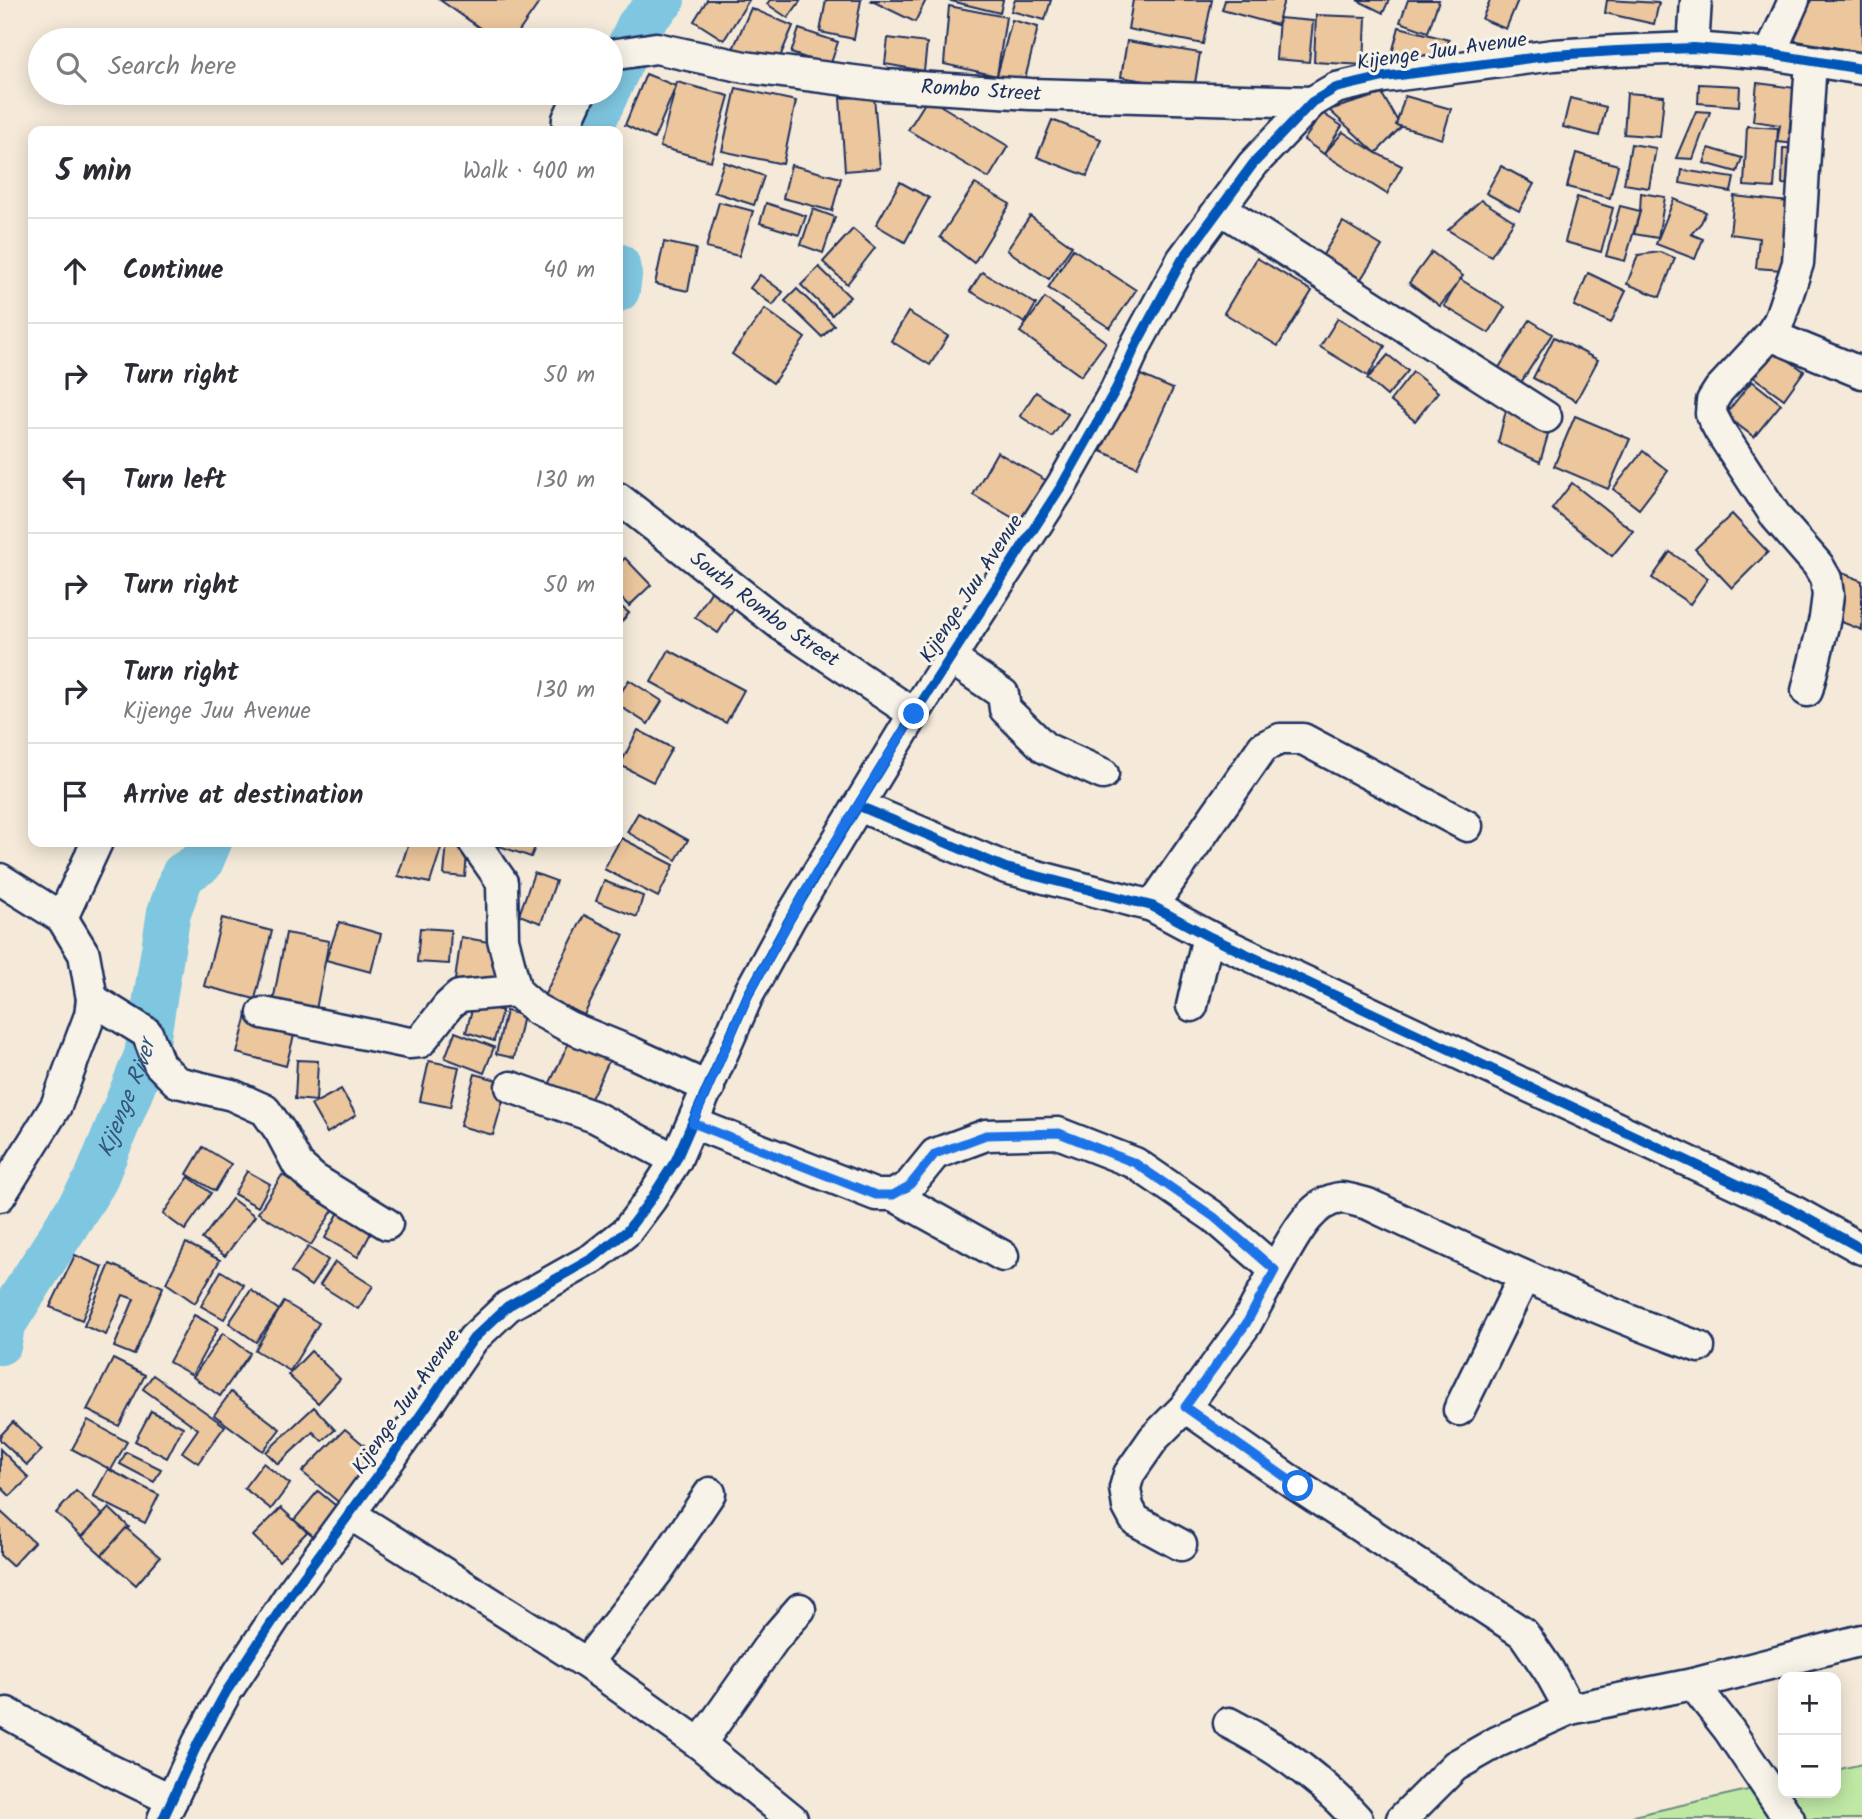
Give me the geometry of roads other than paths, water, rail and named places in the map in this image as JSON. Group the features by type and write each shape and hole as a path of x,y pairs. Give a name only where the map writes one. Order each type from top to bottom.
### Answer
{"street":[{"path":"1693,48 1696,0"},
{"path":"1770,54 1794,0"},
{"name":"Rombo Street","path":"623,52 656,48 744,67 885,85 1030,94 1312,102"},
{"name":"Kijenge Juu Avenue","path":"168,1810 198,1744 226,1692 292,1592 473,1339 508,1306 593,1258 627,1231 651,1199 676,1160 748,995 814,876 914,714 1062,485 1116,389 1137,343 1182,260 1253,164 1312,102 1336,88 1384,77 1554,55 1693,48 1770,54 1862,69"},
{"path":"1807,691 1825,618 1828,595 1826,579 1818,565 1777,518 1711,414 1712,401 1719,390 1770,335 1779,321 1798,263 1811,61"},
{"path":"567,126 574,105"},
{"path":"1221,209 1546,417"},
{"path":"1770,335 1862,373"},
{"name":"South Rombo Street","path":"623,502 781,625 914,714"},
{"path":"950,658 1003,694 1005,709 1045,748 1103,775"},
{"path":"1152,906 1263,747 1280,739 1303,738 1467,826"},
{"path":"859,806 1006,868 1152,906 1208,936 1790,1209 1862,1249"},
{"path":"62,918 95,847"},
{"path":"478,847 502,882 503,939 516,991 536,1009 569,1027 709,1088"},
{"path":"0,879 62,918 84,954 98,1003 147,1033 159,1064 177,1082 232,1095 265,1110 298,1165 314,1179 387,1224"},
{"path":"1192,1006 1208,936"},
{"path":"263,1013 409,1043 420,1042 459,996 516,991"},
{"path":"0,1196 57,1106 90,1015 98,1003"},
{"path":"511,1087 594,1117 676,1160"},
{"path":"693,1123 876,1195 893,1195 1003,1256"},
{"path":"893,1195 909,1186 935,1154 986,1135 1059,1133 1135,1163 1214,1217 1275,1270"},
{"path":"1181,1545 1135,1520 1128,1507 1125,1488 1129,1474 1139,1457 1185,1407 1246,1324 1304,1222 1321,1206 1340,1198 1368,1203 1524,1277 1627,1321 1699,1347"},
{"path":"1459,1410 1524,1277"},
{"path":"1185,1407 1298,1486 1523,1633 1549,1671 1570,1709"},
{"path":"586,1663 657,1572 710,1493"},
{"path":"350,1514 586,1663 699,1744 792,1819"},
{"path":"699,1744 774,1639 800,1609"},
{"path":"1402,1819 1455,1766 1497,1742 1570,1709 1693,1684 1862,1640"},
{"path":"1693,1684 1729,1730 1789,1819"},
{"path":"6,1713 106,1768 168,1810"},
{"path":"1229,1723 1289,1757 1336,1796 1357,1819"}],"waterway":[{"name":"Kijenge River","path":"623,59 638,26 663,0"},
{"name":"Kijenge River","path":"592,126 602,105"},
{"name":"Kijenge River","path":"0,1343 3,1326 95,1181 146,1055 169,912 183,874 201,863 208,847"}]}
